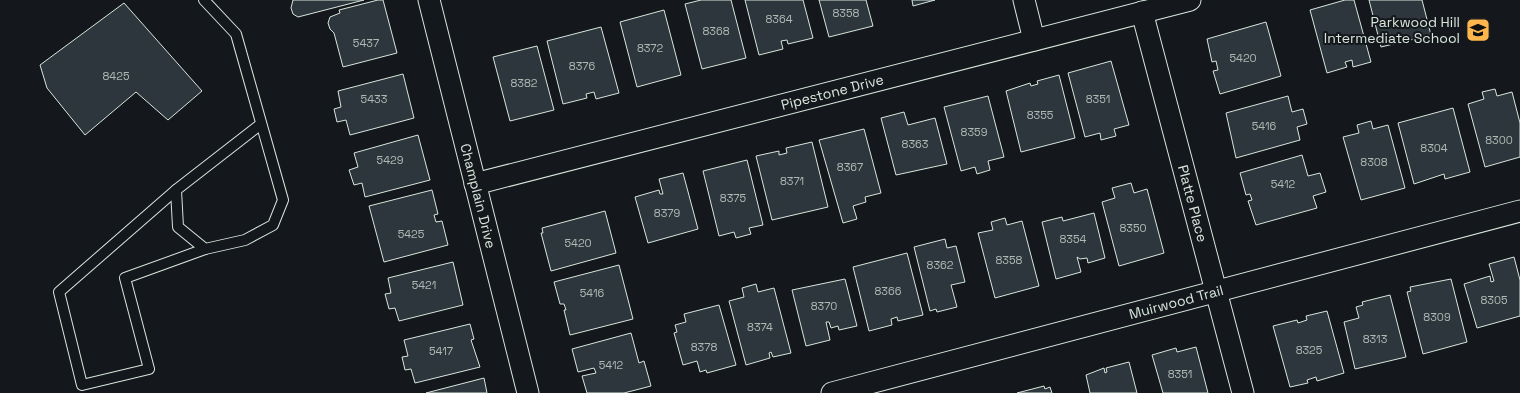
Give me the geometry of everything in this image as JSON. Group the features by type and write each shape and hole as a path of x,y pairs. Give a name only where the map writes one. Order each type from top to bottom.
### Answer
{"street":[{"name":"Champlain Drive","path":"429,0 528,393"},
{"path":"1024,0 1034,40"},
{"name":"Pipestone Drive","path":"475,184 1190,0"},
{"name":"Platte Place","path":"1142,12 1243,393"},
{"name":"Muirwood Trail","path":"832,393 1520,211"}],"lane":[{"path":"204,0 236,34 283,200 273,225 245,240 205,249 125,278 149,369 82,385 59,292 176,190 261,124"},
{"path":"176,190 178,227 205,249"}],"building":[{"path":"293,0 364,0 298,17 293,14 291,8"},
{"path":"383,0 397,53 343,67 334,33 328,23 330,17 340,13 339,10"},
{"path":"701,0 731,0 746,58 702,69 685,4"},
{"path":"745,0 803,0 813,38 788,44 787,40 781,41 783,49 759,55"},
{"path":"819,0 866,0 873,26 829,37"},
{"path":"912,0 935,0 913,6"},
{"path":"1345,0 1354,0 1371,62 1353,67 1352,60 1345,62 1347,67 1327,73 1310,10"},
{"path":"1369,0 1422,0 1431,35 1381,47"},
{"path":"124,3 202,91 168,120 136,92 85,135 47,88 40,65"},
{"path":"664,10 681,75 637,87 620,22"},
{"path":"1266,22 1281,76 1220,94 1213,71 1218,70 1216,61 1212,62 1207,39"},
{"path":"601,27 619,93 596,99 594,92 586,94 587,98 563,104 547,41"},
{"path":"537,46 554,110 510,121 493,57"},
{"path":"1111,61 1129,125 1114,129 1116,136 1101,140 1100,133 1085,137 1068,73"},
{"path":"403,74 414,118 350,135 346,120 337,122 334,109 341,107 338,91"},
{"path":"1059,75 1075,138 1021,152 1006,91 1030,83 1031,86 1038,84 1037,81"},
{"path":"1495,89 1497,96 1512,92 1520,123 1520,157 1485,167 1468,104 1484,99 1482,92"},
{"path":"988,96 1004,157 988,161 990,170 977,174 975,167 961,171 944,107"},
{"path":"1288,96 1292,112 1303,109 1307,124 1297,127 1300,140 1236,158 1226,113"},
{"path":"1453,108 1470,172 1445,179 1444,174 1414,184 1398,123"},
{"path":"904,112 908,125 935,118 947,164 896,175 881,118"},
{"path":"1371,121 1373,129 1388,125 1405,188 1361,200 1343,137 1359,133 1357,125"},
{"path":"864,129 881,193 865,197 866,202 853,206 857,219 843,223 819,140"},
{"path":"418,135 430,180 365,197 362,183 354,185 349,170 358,167 354,153"},
{"path":"812,142 828,207 772,220 756,156 779,151 779,155 787,153 786,148"},
{"path":"1302,155 1308,176 1320,173 1326,192 1313,196 1317,208 1256,225 1248,201 1252,200 1250,194 1246,195 1240,173"},
{"path":"747,160 763,225 749,228 751,234 736,238 734,232 719,236 703,171"},
{"path":"683,173 698,229 648,243 635,197 659,190 660,194 663,194 659,179"},
{"path":"1131,183 1134,193 1147,189 1164,253 1119,266 1102,202 1115,198 1112,188"},
{"path":"432,190 438,214 434,215 436,222 442,221 448,245 384,262 369,206"},
{"path":"605,211 616,253 551,271 541,233 543,233 542,228"},
{"path":"1094,213 1105,258 1088,263 1087,258 1080,259 1077,257 1081,272 1056,279 1042,222 1062,217 1063,221"},
{"path":"1005,218 1007,225 1022,221 1039,286 995,298 978,233 993,230 991,222"},
{"path":"945,239 947,248 956,246 965,282 951,285 957,307 937,312 936,309 930,311 914,247"},
{"path":"907,253 923,315 898,321 897,317 891,319 892,325 869,331 853,267"},
{"path":"1514,257 1520,280 1520,316 1477,328 1464,284 1490,276 1491,282 1494,281 1489,264"},
{"path":"453,262 463,305 399,321 395,308 389,309 385,294 391,293 388,278"},
{"path":"619,265 633,319 570,335 564,310 566,310 564,304 560,304 554,282"},
{"path":"845,279 857,326 839,330 838,326 831,328 829,322 826,322 830,340 806,346 792,290"},
{"path":"1451,279 1467,342 1423,354 1407,292 1411,291 1410,287"},
{"path":"756,284 758,292 774,288 791,353 773,357 771,352 769,353 770,358 746,365 729,301 744,297 742,288"},
{"path":"1390,295 1406,357 1355,369 1344,322 1359,318 1356,307 1363,305 1362,302"},
{"path":"719,305 736,365 707,373 706,370 700,372 697,361 683,365 674,333 677,332 675,325 686,322 684,314"},
{"path":"1327,311 1344,373 1317,381 1316,377 1307,380 1308,383 1290,387 1273,326 1297,320 1298,323 1307,320 1306,316"},
{"path":"470,324 474,339 471,340 480,367 415,383 411,369 405,370 402,357 408,356 404,340"},
{"path":"631,333 639,363 644,361 651,386 624,393 587,393 582,376 596,373 594,368 578,372 572,349"},
{"path":"1196,347 1208,393 1163,393 1152,355 1176,348 1177,352"},
{"path":"1129,362 1137,393 1090,393 1086,375 1104,368 1105,373 1107,372 1106,368"},
{"path":"484,378 487,393 426,393"},
{"path":"1044,386 1045,389 1050,387 1052,393 1017,393"}],"place":[{"name":"Parkwood Hill Intermediate School","path":"1478,30"}]}
